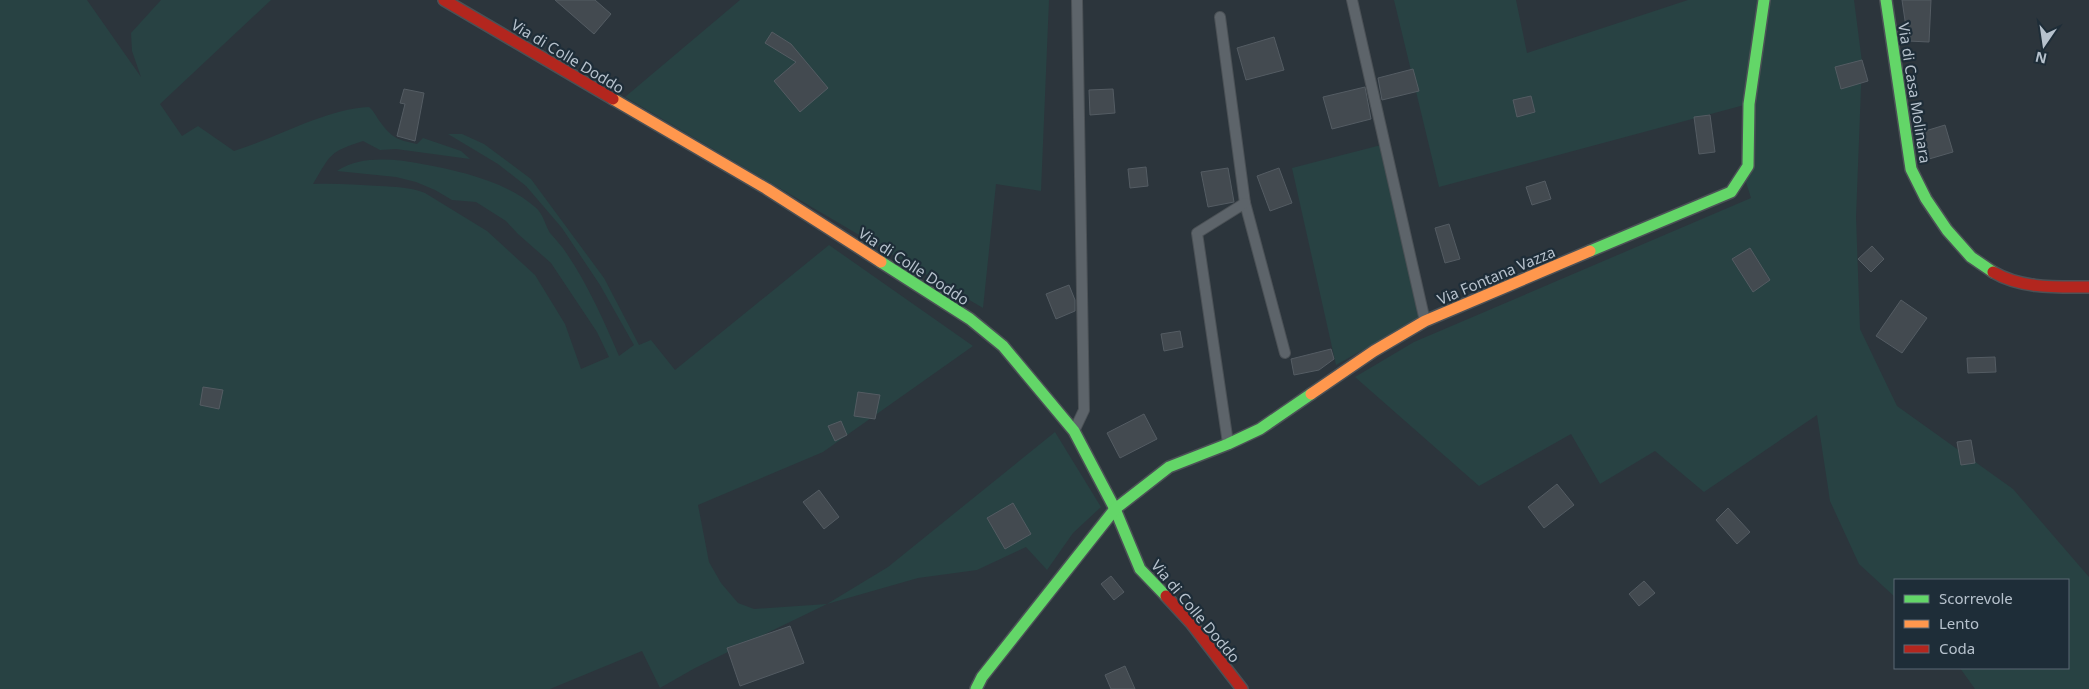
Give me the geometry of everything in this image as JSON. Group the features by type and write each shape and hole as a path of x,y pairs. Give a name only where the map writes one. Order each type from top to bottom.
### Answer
{"street":[{"name":"Via di Colle Doddo","path":"444,0 767,189 970,319 1003,346 1074,431 1115,509 1140,569 1191,623 1242,689"},
{"name":"Via Fontana Vazza","path":"976,689 982,677 1115,509 1169,467 1228,444 1260,429 1374,351 1425,322 1731,192 1748,166 1748,104 1764,0"},
{"name":"Via di Casa Molinara","path":"1886,0 1910,169 1918,186 1939,218 1961,246 1983,266 2000,277 2036,285 2089,287"}],"lane":[{"path":"1074,431 1084,410 1077,0"},
{"path":"1352,0 1425,322"},
{"path":"1220,17 1245,203 1285,353"},
{"path":"1228,444 1197,233 1245,203"}],"green space":[{"path":"0,0 87,0 141,77 132,51 131,33 161,0 271,0 160,104 182,136 198,126 234,151 318,118 352,109 369,107 385,128 396,138 417,144 423,138 461,151 470,159 396,149 380,150 363,141 343,148 332,155 313,184 379,186 414,190 425,193 487,231 535,275 565,324 581,369 609,357 597,332 551,263 506,221 476,202 452,200 416,182 396,177 337,171 346,166 367,160 412,162 482,178 523,198 540,212 550,233 575,266 608,330 619,356 634,345 600,285 562,228 526,186 498,164 448,134 462,134 484,144 531,179 604,278 639,345 651,340 675,370 829,245 973,346 823,452 698,505 709,562 721,583 738,603 754,609 827,604 695,668 660,688 642,651 550,689 0,689"},
{"path":"740,0 1049,0 1041,191 996,184 983,308 625,97"},
{"path":"1394,0 1516,0 1527,53 1688,0 1854,0 1862,62 1856,217 1860,329 1897,406 2013,489 2089,577 2089,689 1975,689 1961,669 2069,669 2069,579 1894,579 1894,596 1859,564 1830,501 1817,415 1704,492 1655,451 1600,484 1571,434 1479,486 1355,377 1414,342 1751,198 1745,179 1748,104 1439,187"},
{"path":"1385,144 1424,316 1336,365 1292,168"},
{"path":"1055,432 1101,507 1073,533 1047,570 1026,547 977,570 918,578 827,604 888,567"}],"building":[{"path":"555,0 595,0 611,14 594,34"},
{"path":"1902,0 1931,0 1929,42 1908,41"},
{"path":"772,32 791,44 828,88 800,112 774,81 796,62 765,43"},
{"path":"1274,37 1284,70 1246,80 1237,48"},
{"path":"1862,60 1868,81 1841,89 1835,67"},
{"path":"1413,69 1419,91 1382,100 1378,78"},
{"path":"1365,87 1371,119 1332,129 1323,97"},
{"path":"404,89 424,93 415,141 397,136 405,104 400,103"},
{"path":"1113,89 1115,113 1090,115 1089,90"},
{"path":"1531,96 1535,112 1517,117 1513,100"},
{"path":"1710,115 1715,152 1699,154 1694,117"},
{"path":"1945,125 1953,152 1929,159 1922,132"},
{"path":"1146,167 1148,186 1130,188 1128,169"},
{"path":"1228,168 1234,202 1208,207 1201,172"},
{"path":"1279,168 1292,203 1270,211 1257,176"},
{"path":"1545,181 1551,199 1532,205 1526,187"},
{"path":"1449,224 1460,259 1445,263 1435,228"},
{"path":"1872,246 1884,259 1871,272 1858,259"},
{"path":"1750,248 1770,280 1753,292 1732,259"},
{"path":"1069,285 1075,300 1075,311 1056,319 1046,294"},
{"path":"1901,300 1927,318 1902,353 1876,336"},
{"path":"1180,331 1183,347 1164,351 1161,334"},
{"path":"1331,349 1334,359 1319,370 1294,375 1291,359"},
{"path":"1995,357 1996,372 1968,373 1967,358"},
{"path":"203,387 223,390 219,409 200,405"},
{"path":"858,392 880,395 875,419 854,416"},
{"path":"1144,414 1157,439 1120,458 1107,433"},
{"path":"841,421 847,435 835,441 828,426"},
{"path":"1971,440 1975,463 1961,465 1957,442"},
{"path":"1557,484 1574,505 1544,528 1528,507"},
{"path":"819,490 839,517 824,529 803,502"},
{"path":"1013,503 1031,534 1005,549 987,518"},
{"path":"1728,508 1750,532 1737,544 1716,520"},
{"path":"1111,576 1124,592 1114,600 1101,584"},
{"path":"1644,581 1655,593 1639,606 1629,594"},
{"path":"790,626 804,663 740,686 727,648"},
{"path":"1125,666 1135,689 1111,689 1105,675"}],"traffic: fast":[{"path":"1590,251 1731,192 1748,166 1749,104 1764,0"},
{"path":"1886,0 1911,169 1926,199 1947,230 1971,257 1993,272"},
{"path":"881,262 970,319 1003,346 1074,431 1115,509 1140,569 1166,596"},
{"path":"976,689 982,677 1115,509 1169,467 1228,444 1260,429 1311,394"}],"traffic: slow":[{"path":"613,99 767,189 881,262"},
{"path":"1311,394 1374,351 1425,321 1590,251"}],"traffic: jam":[{"path":"444,0 613,99"},
{"path":"1993,272 2016,282 2040,286 2089,287"},
{"path":"1166,596 1191,623 1242,689"}]}
